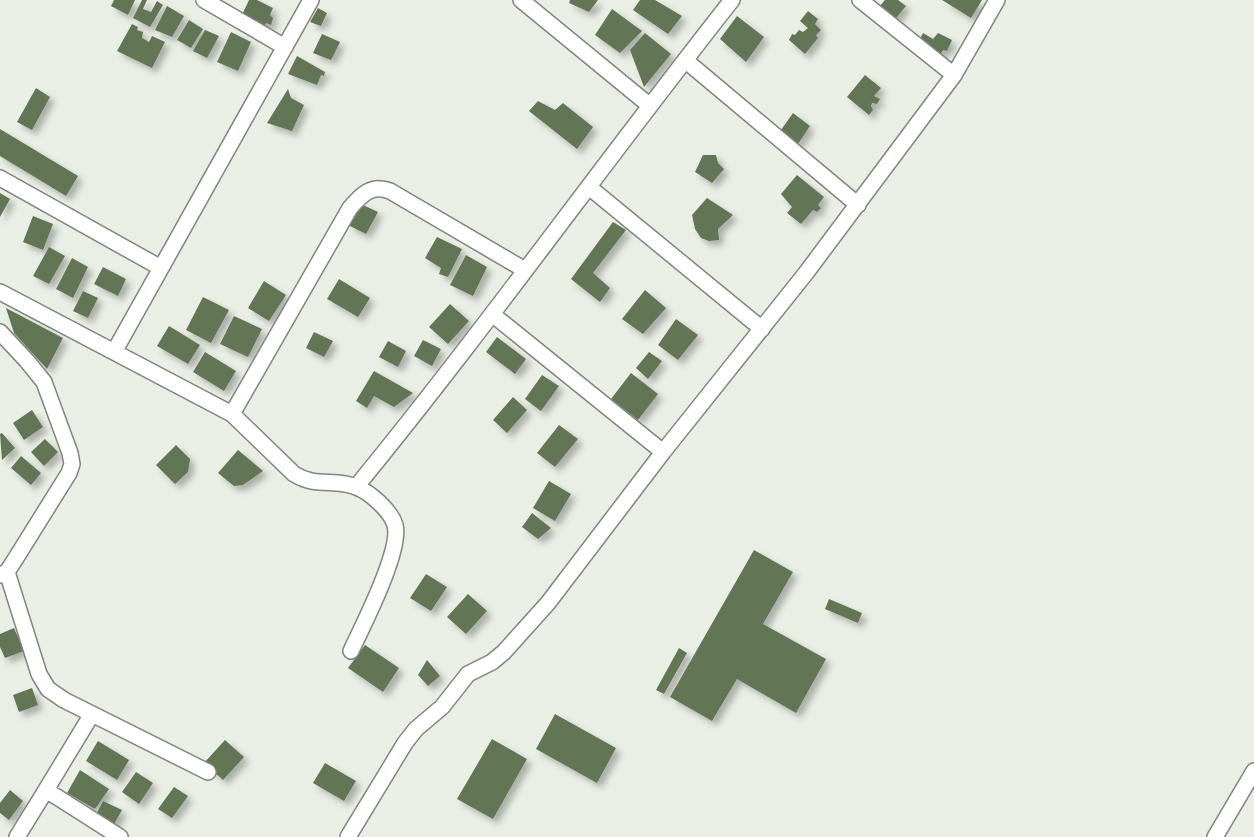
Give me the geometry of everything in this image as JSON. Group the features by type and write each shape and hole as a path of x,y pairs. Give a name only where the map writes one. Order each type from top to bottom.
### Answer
{"street":[{"path":"204,0 285,46"},
{"path":"114,352 312,0"},
{"path":"521,0 649,105"},
{"path":"356,487 492,314 589,188 649,105 732,0"},
{"path":"860,0 954,75"},
{"path":"348,837 405,743 416,729 442,707 468,674 492,662 504,652 548,603 663,452 762,329 858,205 954,75 997,0"},
{"path":"685,60 858,205"},
{"path":"0,178 161,268"},
{"path":"232,414 350,208 371,189 382,188 390,191 525,270"},
{"path":"589,188 762,329"},
{"path":"0,292 232,414 303,480 356,487 382,505 396,526 396,544 368,616 351,651"},
{"path":"492,314 663,452"},
{"path":"0,332 44,382 72,464 69,473 4,573 39,674 48,688 64,700 208,772"},
{"path":"17,837 92,714"},
{"path":"1215,837 1254,771"},
{"path":"46,790 120,837"}],"building":[{"path":"114,0 135,0 128,15 111,6"},
{"path":"142,0 147,0 143,9 151,12 157,1 163,5 150,27 133,18"},
{"path":"249,0 257,0 273,8 270,15 273,18 271,25 266,23 262,30 240,19"},
{"path":"570,0 598,0 589,12 569,3"},
{"path":"640,0 655,0 682,16 668,34 633,10"},
{"path":"885,0 898,0 906,6 893,22 878,8"},
{"path":"942,0 982,0 971,18"},
{"path":"167,6 184,16 172,37 155,30"},
{"path":"318,8 327,13 321,26 310,22"},
{"path":"612,9 642,31 620,53 595,35"},
{"path":"808,11 818,19 815,24 821,30 816,35 818,38 805,54 789,40 792,34 795,35 799,30 803,32 808,28 800,21"},
{"path":"737,16 764,37 746,62 720,39"},
{"path":"189,20 203,29 191,48 177,40"},
{"path":"132,24 138,27 137,30 143,32 142,38 149,42 152,36 165,42 152,68 117,51"},
{"path":"205,30 219,36 207,58 193,51"},
{"path":"231,32 251,42 238,71 217,62"},
{"path":"645,33 671,54 644,87 630,50"},
{"path":"923,33 933,39 938,33 952,40 947,51 943,50 939,57 919,41"},
{"path":"322,34 340,42 331,60 313,53"},
{"path":"297,56 325,72 324,76 321,75 317,85 288,74"},
{"path":"865,75 881,88 874,96 880,99 877,104 872,103 873,110 869,115 847,97"},
{"path":"36,88 50,97 32,130 17,122"},
{"path":"288,89 291,98 304,105 292,131 267,123"},
{"path":"538,101 555,110 563,103 593,127 577,149 529,111"},
{"path":"793,113 810,126 798,144 781,130"},
{"path":"0,129 78,176 66,196 0,156"},
{"path":"703,155 716,155 718,163 724,169 712,183 695,172"},
{"path":"797,175 824,197 818,205 821,208 817,212 813,210 801,224 787,213 792,207 781,194"},
{"path":"0,193 10,199 0,217"},
{"path":"707,198 733,215 718,229 719,240 709,241 701,238 695,229 692,215"},
{"path":"361,204 378,212 366,234 348,225"},
{"path":"33,216 53,224 43,250 23,242"},
{"path":"613,222 626,230 593,273 610,288 600,302 571,279"},
{"path":"437,237 462,249 448,277 439,274 441,268 425,258"},
{"path":"49,247 65,256 49,284 33,276"},
{"path":"466,255 487,267 473,296 450,285"},
{"path":"72,258 88,267 73,298 56,289"},
{"path":"103,267 126,279 118,296 94,284"},
{"path":"339,279 370,298 358,317 327,299"},
{"path":"264,281 286,295 269,321 248,308"},
{"path":"645,290 666,308 643,334 622,319"},
{"path":"83,291 98,298 88,318 73,311"},
{"path":"203,297 229,310 211,343 186,330"},
{"path":"450,304 469,321 448,344 429,327"},
{"path":"6,308 63,338 47,369 14,333"},
{"path":"234,316 262,329 248,357 220,344"},
{"path":"676,319 698,335 678,360 658,345"},
{"path":"169,326 200,345 188,364 157,346"},
{"path":"314,332 333,341 324,357 306,348"},
{"path":"497,337 526,359 515,374 486,352"},
{"path":"423,340 441,349 432,366 414,356"},
{"path":"388,341 406,351 398,367 379,357"},
{"path":"205,352 236,371 224,391 193,372"},
{"path":"649,352 662,361 648,379 636,368"},
{"path":"374,371 413,393 394,407 374,396 367,408 356,401"},
{"path":"631,373 658,394 638,420 611,399"},
{"path":"542,375 559,386 541,411 525,399"},
{"path":"513,397 527,410 507,433 493,420"},
{"path":"32,410 43,427 24,440 13,423"},
{"path":"559,425 578,439 555,467 537,453"},
{"path":"2,433 15,448 2,460 0,434"},
{"path":"45,439 58,452 44,466 31,452"},
{"path":"176,445 190,459 188,472 175,484 156,465"},
{"path":"238,450 263,471 243,485 234,486 218,473"},
{"path":"21,456 41,473 31,485 11,468"},
{"path":"549,481 571,494 555,521 533,508"},
{"path":"532,513 551,528 538,539 522,527"},
{"path":"754,550 793,572 763,624 826,659 796,713 737,679 712,721 670,697"},
{"path":"426,574 447,587 431,611 410,598"},
{"path":"468,594 487,611 466,634 447,617"},
{"path":"829,599 862,613 858,623 825,609"},
{"path":"14,628 24,651 5,658 0,647 0,634"},
{"path":"365,645 399,668 383,692 348,668"},
{"path":"679,648 687,653 664,694 656,690"},
{"path":"427,660 440,676 428,686 418,675"},
{"path":"32,688 38,705 19,712 13,695"},
{"path":"555,714 616,748 597,783 536,749"},
{"path":"492,739 527,759 493,819 457,799"},
{"path":"225,740 244,757 223,780 204,763"},
{"path":"98,741 129,760 117,780 86,761"},
{"path":"325,763 356,781 344,801 313,783"},
{"path":"80,770 109,789 95,809 67,793"},
{"path":"136,772 153,783 139,804 122,792"},
{"path":"174,787 188,796 172,818 158,809"},
{"path":"10,790 23,801 9,820 0,813 0,803"},
{"path":"103,801 122,810 113,826 95,817"}]}
